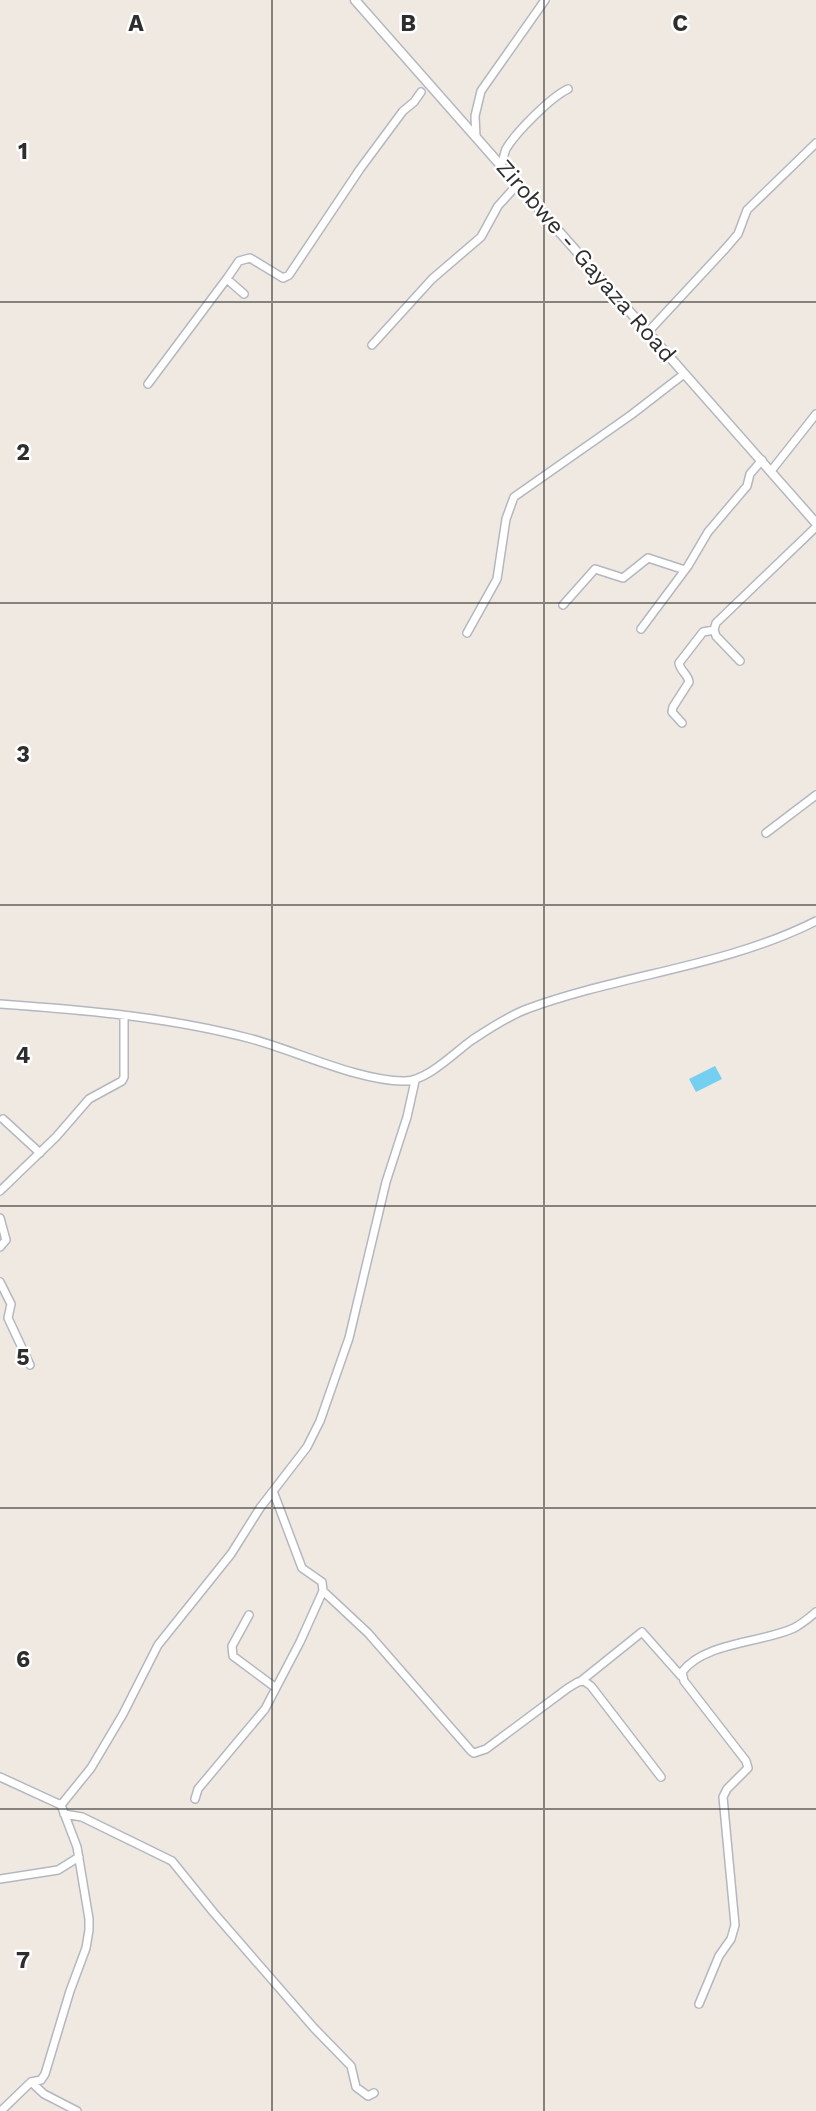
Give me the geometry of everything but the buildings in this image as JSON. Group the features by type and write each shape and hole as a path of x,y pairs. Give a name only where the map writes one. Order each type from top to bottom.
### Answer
{"street":[{"name":"Zirobwe - Gayaza Road","path":"355,0 762,460 816,525"},
{"path":"476,137 475,116 481,91 545,0"},
{"path":"501,166 506,150 514,140 554,95 568,89"},
{"path":"148,384 239,261 250,258 278,276 283,278 289,275 360,169 403,111 421,92"},
{"path":"648,332 726,248 738,233 747,210 816,143"},
{"path":"372,345 432,279 481,237 498,206 518,184"},
{"path":"228,277 244,294"},
{"path":"467,633 497,579 506,519 513,497 631,415 684,374"},
{"path":"771,471 816,414"},
{"path":"641,629 685,570 708,532 747,486 750,474 762,460"},
{"path":"740,661 716,636 716,623 816,525"},
{"path":"563,605 595,569 623,578 648,558 685,570"},
{"path":"682,723 672,712 690,682 679,663 704,632 714,629"},
{"path":"766,833 816,795"},
{"path":"0,1004 89,1011 220,1031 349,1070 386,1079 415,1081 495,1025 525,1009 604,985 698,964 743,950 816,921"},
{"path":"0,1191 40,1153 89,1099 122,1082 124,1016"},
{"path":"61,1805 97,1757 123,1714 158,1645 211,1583 273,1491 307,1447 320,1421 349,1338 386,1182 407,1117 415,1081"},
{"path":"3,1119 40,1153"},
{"path":"0,1218 6,1240 0,1247"},
{"path":"0,1282 12,1306 8,1318 30,1365"},
{"path":"195,1799 198,1789 255,1723 300,1642 323,1591 322,1582 302,1568 273,1491"},
{"path":"323,1591 368,1633 464,1746 474,1753 486,1749 581,1681 642,1632 682,1676 746,1761 748,1768 727,1789 723,1797 734,1933 719,1956 699,2004"},
{"path":"682,1676 685,1668 708,1654 789,1630 816,1612"},
{"path":"249,1615 232,1646 233,1656 276,1688"},
{"path":"581,1681 591,1686 661,1777"},
{"path":"0,1777 61,1805 79,1857 89,1919 86,1948 45,2074 41,2080 31,2082 1,2111"},
{"path":"64,1814 82,1817 172,1861 314,2028 348,2062 356,2087 368,2096 374,2093"},
{"path":"0,1878 58,1870 79,1857"},
{"path":"31,2082 44,2094 77,2111"}],"water":[{"path":"715,1066 722,1079 696,1092 689,1079"}]}
